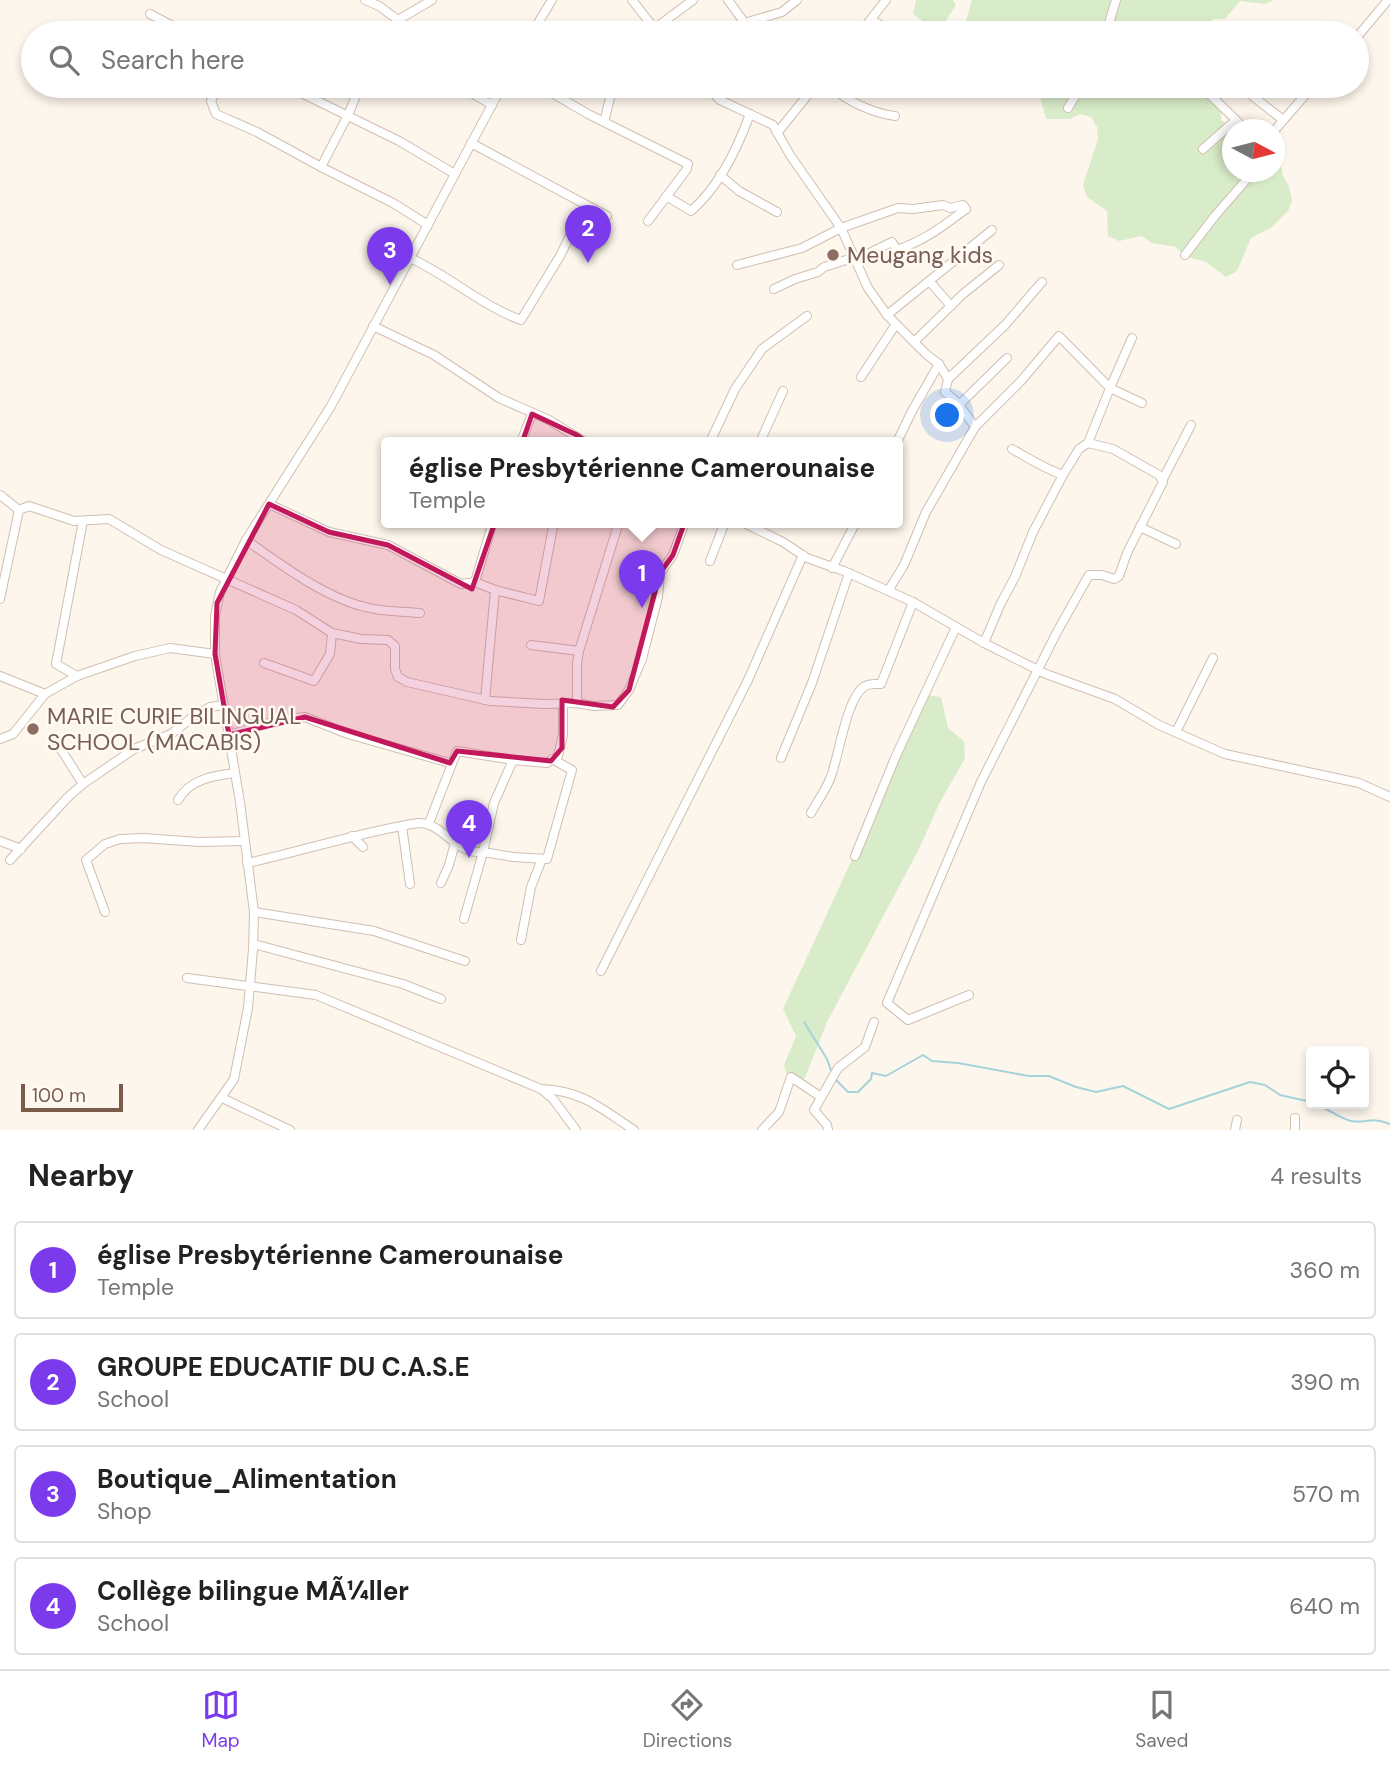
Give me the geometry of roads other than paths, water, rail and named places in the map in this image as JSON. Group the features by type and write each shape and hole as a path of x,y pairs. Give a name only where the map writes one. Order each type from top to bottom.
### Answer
{"street":[{"path":"365,0 379,6 398,20 432,0"},
{"path":"539,21 552,0"},
{"path":"632,0 648,21"},
{"path":"668,21 693,0"},
{"path":"728,0 743,21"},
{"path":"751,21 782,12 797,0"},
{"path":"872,20 886,0"},
{"path":"1110,21 1116,0"},
{"path":"1369,23 1388,0"},
{"path":"150,14 163,21"},
{"path":"212,98 216,114 257,132 393,203 428,225"},
{"path":"312,98 399,141 455,174"},
{"path":"321,167 355,98"},
{"path":"480,98 492,105"},
{"path":"199,1130 234,1079 238,1066 254,944 254,912 245,841 215,654 215,615 225,579 246,540 331,406 496,98"},
{"path":"561,98 688,164 648,221"},
{"path":"604,122 610,98"},
{"path":"718,98 773,125 841,228 869,288 887,315 939,364 948,379"},
{"path":"776,133 806,98"},
{"path":"847,98 876,112 895,116"},
{"path":"1068,108 1074,98"},
{"path":"1213,98 1235,119"},
{"path":"1255,98 1282,119"},
{"path":"1284,119 1302,98"},
{"path":"666,196 691,211 700,203 720,175 751,114"},
{"path":"1203,149 1222,132"},
{"path":"471,143 607,216"},
{"path":"720,175 739,191 777,212"},
{"path":"1185,255 1244,182"},
{"path":"410,258 431,267 521,320 560,256 585,205"},
{"path":"737,265 802,248 841,228 899,208 943,205 950,208 962,205 965,209 927,239 897,250 892,242 855,260 824,267 818,272 794,279 774,289"},
{"path":"887,315 992,230"},
{"path":"914,342 963,294 999,265"},
{"path":"930,282 951,306"},
{"path":"975,427 959,405 945,392 948,379 1006,325 1042,282"},
{"path":"712,437 735,389 762,349 807,316"},
{"path":"861,377 896,324"},
{"path":"373,326 434,355 499,398 549,420 578,437"},
{"path":"888,592 904,565 926,512 975,427 1021,381 1059,336 1110,388 1127,393 1142,402"},
{"path":"984,643 1033,532 1079,449 1088,443 1132,338"},
{"path":"959,405 1007,358"},
{"path":"899,437 939,364"},
{"path":"762,437 783,391"},
{"path":"523,437 532,414"},
{"path":"969,995 908,1020 887,1003 925,917 955,838 1037,670 1085,580 1093,573 1114,579 1119,576 1140,527 1191,425"},
{"path":"569,437 570,432"},
{"path":"1088,443 1113,449 1163,479"},
{"path":"1012,449 1040,467 1063,475"},
{"path":"0,495 19,510"},
{"path":"269,504 329,532 388,545 461,584 475,582 539,601 553,528"},
{"path":"19,510 29,506 74,521 109,519 161,550 296,610 332,632 361,639 388,640 395,646 395,670 398,677 407,682 485,700 613,706 622,701 629,690 642,659 658,597 660,573 673,555 683,528"},
{"path":"0,599 19,510"},
{"path":"77,676 56,664 83,521"},
{"path":"1140,527 1175,544"},
{"path":"475,582 491,528"},
{"path":"578,703 579,651 617,528"},
{"path":"710,561 723,528"},
{"path":"753,528 803,555 913,602 1037,670 1115,699 1176,732 1225,754 1359,783 1390,797"},
{"path":"832,568 853,528"},
{"path":"246,540 277,562 350,602 367,608 420,613"},
{"path":"601,971 748,680 803,555"},
{"path":"781,758 811,684 849,573"},
{"path":"485,700 495,590"},
{"path":"811,813 830,778 845,722 854,702 863,687 881,684 913,602"},
{"path":"855,856 895,758 956,627"},
{"path":"264,663 314,681 330,654 332,632"},
{"path":"531,645 579,651"},
{"path":"0,739 13,734 45,694 77,676 135,656 170,648 215,654"},
{"path":"1176,732 1213,658"},
{"path":"0,677 45,694"},
{"path":"429,823 450,763 457,751 547,763 558,756 562,748 563,704"},
{"path":"10,860 83,784 134,749 171,734 194,716 210,708 224,705"},
{"path":"229,734 279,720 305,717 348,734 450,763"},
{"path":"55,740 74,774 83,784"},
{"path":"247,863 308,850 352,836 429,823 465,851 547,859 572,770 552,759"},
{"path":"464,919 494,803 513,760"},
{"path":"178,800 191,784 206,778 235,773"},
{"path":"402,826 410,884"},
{"path":"352,836 363,847"},
{"path":"104,912 86,860 105,844 120,839 143,838 199,842 245,841"},
{"path":"0,841 21,849"},
{"path":"441,883 455,843"},
{"path":"521,940 531,887 542,859"},
{"path":"254,912 374,932 465,961"},
{"path":"254,944 403,984 441,999"},
{"path":"187,978 219,980 249,988 290,990 316,995 541,1088 587,1098 634,1130"},
{"path":"828,1130 814,1110 838,1068 865,1047 874,1022"},
{"path":"762,1130 779,1112 791,1077 821,1097"},
{"path":"541,1088 553,1099 576,1130"},
{"path":"222,1098 290,1130"},
{"path":"1295,1118 1295,1130"},
{"path":"1235,1130 1237,1120"}],"waterway":[{"path":"804,1022 827,1059 832,1073"},
{"path":"836,1080 848,1092 858,1092 871,1079 872,1073 886,1076 923,1055 932,1061 1029,1076 1049,1076 1096,1092 1123,1086 1169,1109 1250,1082 1265,1085 1280,1095 1306,1101"},
{"path":"1326,1109 1351,1121 1373,1120 1390,1124"}],"place":[{"name":"Meugang kids","path":"833,255"},
{"name":"GROUPE EDUCATIF DU C.A.S.E","path":"588,263"},
{"name":"Boutique_Alimentation","path":"390,285"},
{"name":"église Presbytérienne Camerounaise","path":"642,608"},
{"name":"MARIE CURIE BILINGUAL SCHOOL (MACABIS)","path":"33,729"},
{"name":"Collège bilingue MÃ¼ller","path":"469,858"}]}
